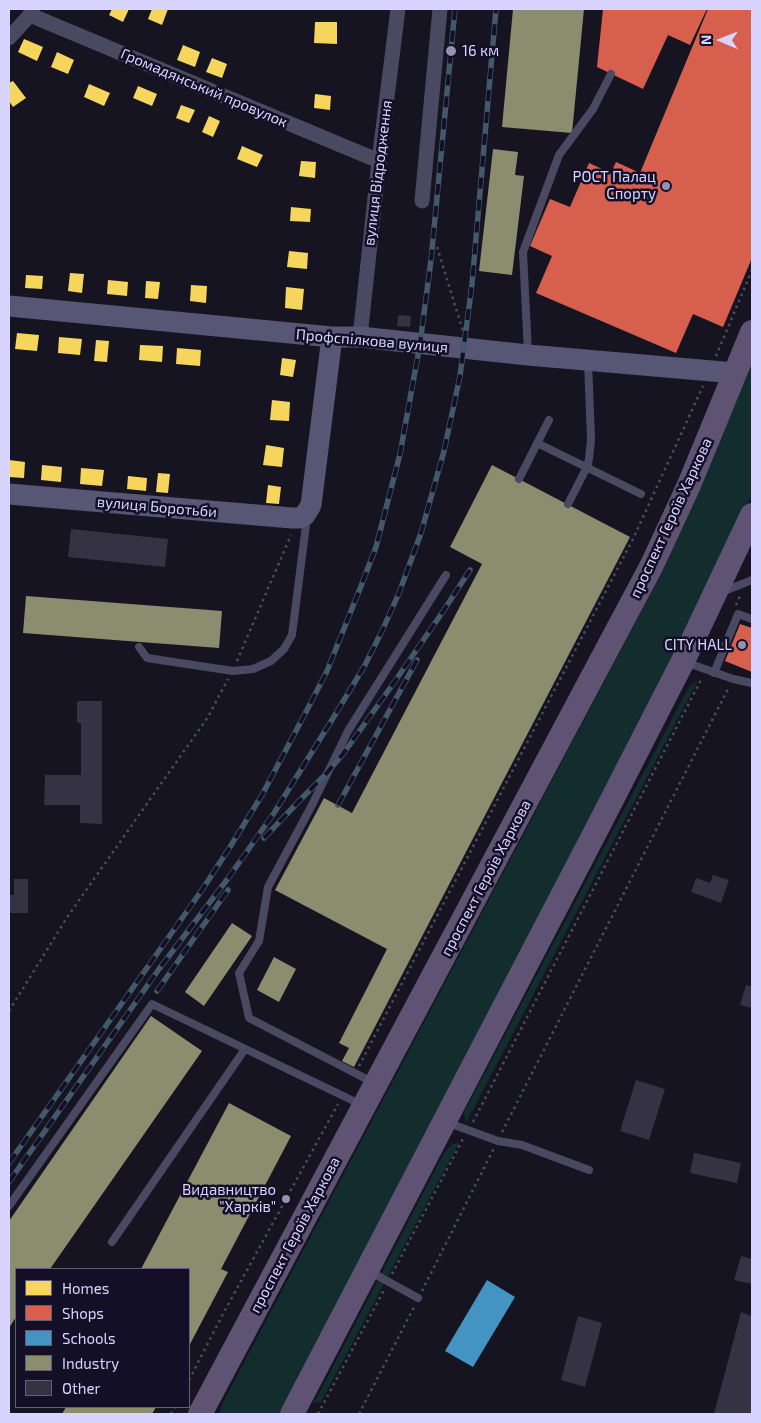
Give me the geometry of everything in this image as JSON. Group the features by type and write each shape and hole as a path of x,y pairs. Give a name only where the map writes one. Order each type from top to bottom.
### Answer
{"main road":[{"name":"проспект Героїв Харкова","path":"203,1412 354,1101 375,1084 652,565 689,485 752,332"},
{"path":"292,1414 684,661 752,515"}],"street":[{"name":"вулиця Відродження","path":"360,337 398,9"},
{"path":"422,201 440,9"},
{"name":"Громадянський провулок","path":"31,12 379,161"},
{"path":"9,38 31,12"},
{"name":"Профспілкова вулиця","path":"9,306 735,373"},
{"path":"302,515 311,504 332,337"},
{"name":"вулиця Боротьби","path":"9,494 302,515"}],"lane":[{"path":"528,355 523,252 558,155 593,110 611,74"},
{"path":"568,504 587,467 589,459 591,439 588,360"},
{"path":"519,479 549,420"},
{"path":"537,443 640,494"},
{"path":"139,647 147,658 233,671 253,669 270,661 284,649 292,635 302,515"},
{"path":"375,1084 249,1018 239,973 259,941 268,887 312,806 348,731 446,575"},
{"path":"715,595 752,580"},
{"path":"710,671 738,614 752,619"},
{"path":"684,661 732,680 752,683"},
{"path":"9,1206 152,1004 354,1101"},
{"path":"112,1242 245,1049"},
{"path":"444,1121 498,1141 522,1145 589,1170"},
{"path":"368,1270 418,1298"}],"path":[{"path":"437,247 462,331"},
{"path":"354,1073 634,539 710,370 752,270"},
{"path":"9,1011 68,916 208,717 233,671 290,535 302,515"},
{"path":"318,1414 710,671"},
{"path":"359,1414 732,680"},
{"path":"190,1378 223,1314 354,1101"}],"green space":[{"path":"752,365 752,494 713,583 658,694 280,1414 219,1414 222,1404 665,567"},
{"path":"697,682 466,1123 464,1112 689,687"},
{"path":"459,1143 321,1402 314,1403 444,1153 452,1144"}],"building: Homes":[{"path":"112,9 129,9 123,22 109,15"},
{"path":"152,9 168,9 162,25 148,19"},
{"path":"315,22 337,22 337,44 314,43"},
{"path":"24,39 43,47 37,61 18,52"},
{"path":"183,45 200,52 195,67 177,60"},
{"path":"57,52 74,60 68,74 51,67"},
{"path":"212,58 227,64 222,78 206,72"},
{"path":"13,81 26,98 13,107 9,101 9,83"},
{"path":"89,84 110,93 104,106 84,97"},
{"path":"138,86 157,94 152,106 133,98"},
{"path":"315,94 331,96 330,110 314,108"},
{"path":"181,105 195,110 189,123 176,118"},
{"path":"209,116 220,121 213,137 202,132"},
{"path":"242,146 263,155 257,167 237,159"},
{"path":"301,161 316,162 315,178 299,176"},
{"path":"291,207 311,209 310,222 290,221"},
{"path":"289,251 308,253 307,269 287,267"},
{"path":"70,273 84,274 82,293 68,291"},
{"path":"26,275 43,276 42,289 25,288"},
{"path":"108,280 128,282 127,296 107,294"},
{"path":"146,281 160,282 158,299 145,298"},
{"path":"191,285 207,286 206,303 190,301"},
{"path":"286,287 304,289 302,310 285,308"},
{"path":"17,333 39,335 37,351 15,349"},
{"path":"59,337 82,339 80,355 58,353"},
{"path":"96,340 109,341 107,362 94,361"},
{"path":"140,345 163,346 162,362 139,360"},
{"path":"177,348 201,350 200,366 176,364"},
{"path":"282,358 296,360 293,377 280,375"},
{"path":"272,400 290,402 289,421 270,420"},
{"path":"266,445 284,448 282,467 263,465"},
{"path":"9,460 25,462 24,478 9,477"},
{"path":"42,465 62,467 61,482 41,480"},
{"path":"81,468 104,470 102,486 80,484"},
{"path":"158,473 170,474 168,493 156,492"},
{"path":"128,476 147,478 146,491 127,489"},
{"path":"268,485 281,487 279,504 266,503"}],"building: Shops":[{"path":"603,9 707,9 690,45 668,35 643,89 597,67"},
{"name":"РОСТ Палац Спорту","path":"708,9 752,9 752,258 723,327 693,314 676,353 536,293 552,256 530,246 550,199 570,207 589,163 611,173 616,162 640,173"},
{"name":"CITY HALL","path":"740,624 752,628 752,672 725,661"}],"building: Schools":[{"path":"487,1280 515,1297 473,1367 445,1351"}],"building: Industry":[{"path":"513,9 584,9 572,133 502,127"},
{"path":"493,149 518,152 515,175 524,176 512,275 479,271"},
{"path":"492,465 630,537 354,1067 342,1061 349,1048 339,1043 387,949 275,890 324,798 352,813 482,564 450,547"},
{"path":"26,596 222,611 219,648 23,633"},
{"path":"232,923 252,936 204,1006 185,992"},
{"path":"274,957 296,969 279,1002 257,990"},
{"path":"151,1016 202,1051 51,1268 15,1268 15,1319 9,1328 9,1221"},
{"path":"229,1103 291,1136 221,1269 228,1272 190,1344 190,1268 142,1268"},
{"path":"65,1408 155,1408 152,1414 62,1414"}],"building: Other":[{"path":"398,315 411,316 410,327 397,326"},
{"path":"71,529 168,539 165,567 68,557"},
{"path":"77,701 102,701 102,824 80,823 80,805 44,805 45,775 81,775 81,723 77,723"},
{"path":"713,875 729,880 721,903 691,892 696,878 710,883"},
{"path":"14,879 28,879 28,913 9,913 9,895 14,895"},
{"path":"746,985 752,987 752,1008 740,1005"},
{"path":"636,1080 665,1089 649,1140 620,1131"},
{"path":"694,1153 741,1163 737,1183 690,1173"},
{"path":"741,1256 752,1259 752,1284 734,1280"},
{"path":"741,1312 752,1316 752,1414 714,1414"},
{"path":"578,1316 602,1323 585,1387 561,1380"}],"railway":[{"path":"9,1163 202,890 262,795 327,671 361,586 376,547 400,454 420,344 431,260 455,9"},
{"path":"9,1182 159,969 229,877 274,813 365,665 399,593 421,533 444,451 460,376 472,284 496,9"},
{"path":"264,838 343,754 470,570"},
{"path":"338,805 417,660"},
{"path":"157,991 228,890"}],"place":[{"name":"16 км","path":"451,51"},
{"name":"РОСТ Палац Спорту","path":"666,186"},
{"name":"CITY HALL","path":"742,645"},
{"name":"Видавництво \"Харків\"","path":"286,1199"}]}
